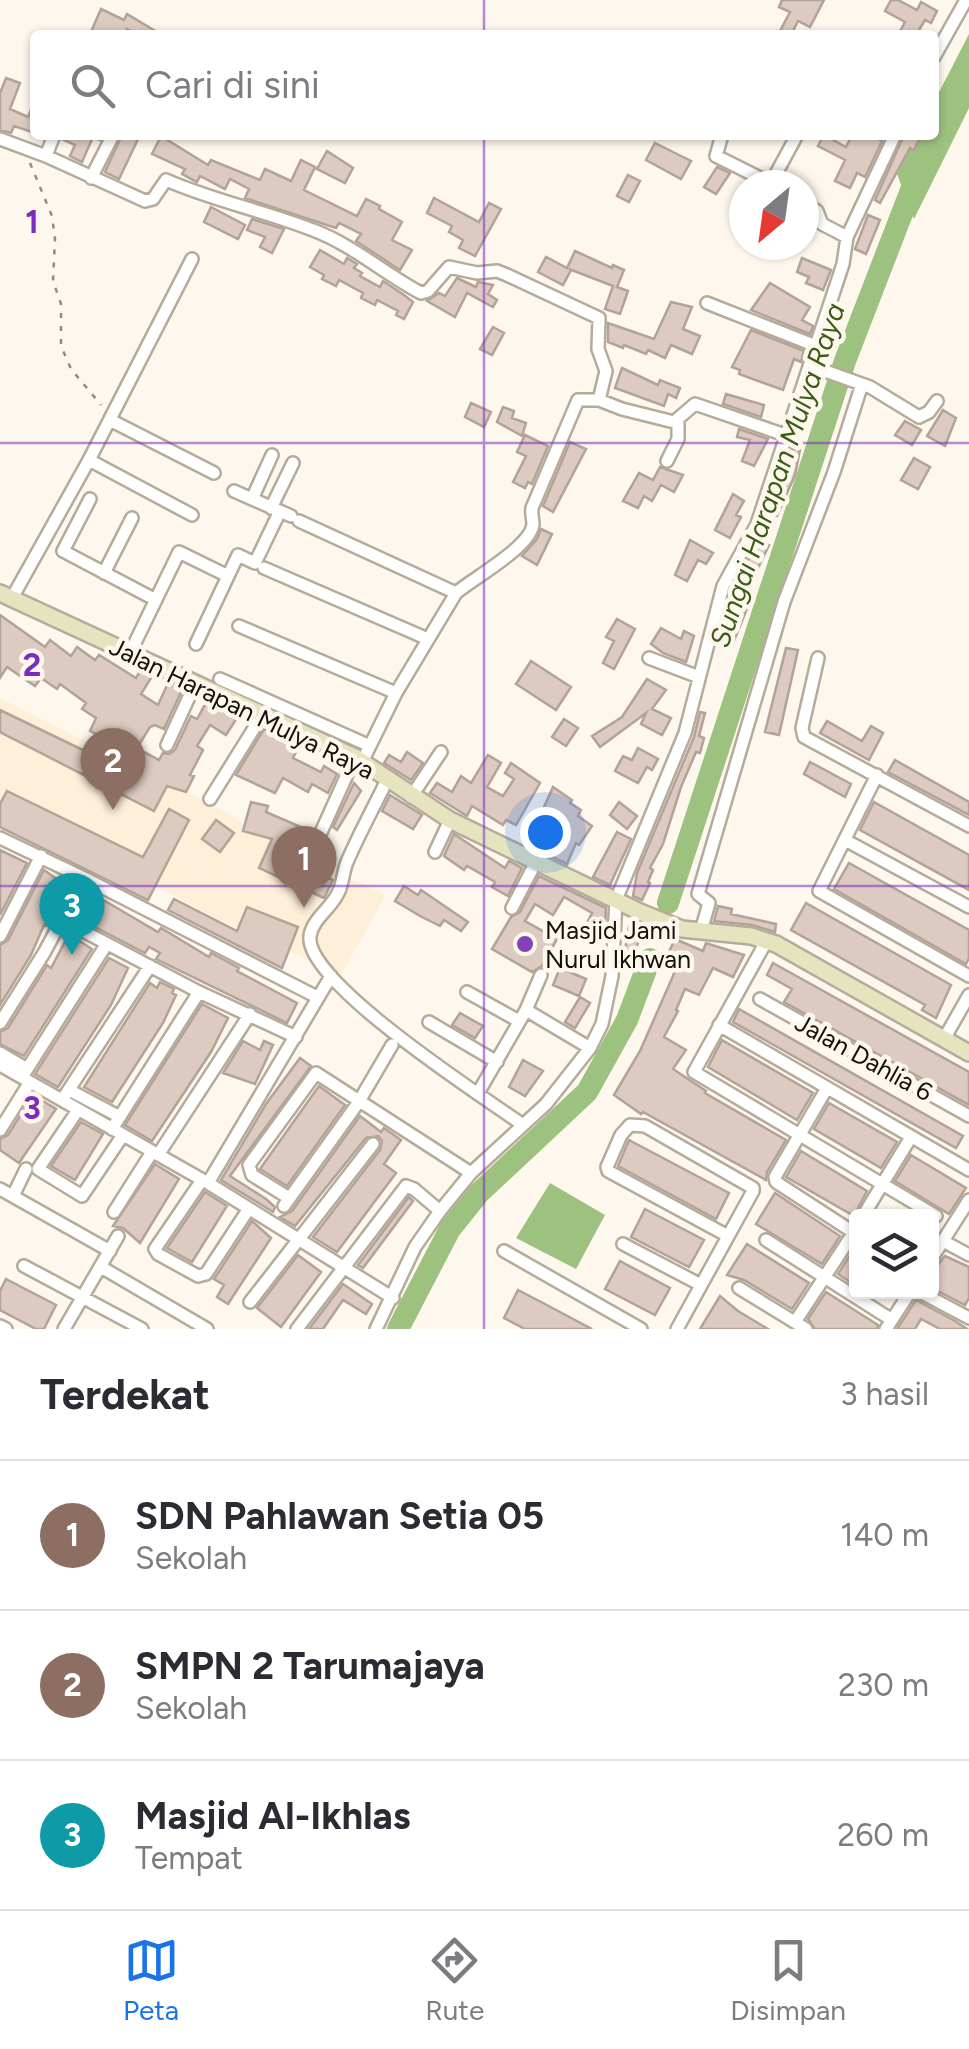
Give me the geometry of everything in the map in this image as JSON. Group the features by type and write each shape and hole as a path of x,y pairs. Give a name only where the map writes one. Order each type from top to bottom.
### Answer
{"street":[{"path":"939,48 966,0"},
{"path":"0,139 150,202 166,180 223,203 311,229 420,293 428,291 449,266 476,274 496,271 507,275 599,318 598,349 606,372 598,400"},
{"path":"40,154 50,140"},
{"path":"91,178 110,140"},
{"path":"721,140 716,156 744,170"},
{"path":"780,170 795,140"},
{"path":"376,1329 415,1247 440,1211 471,1173 546,1104 590,1048 602,1024 612,976 616,900 685,733 723,586 757,524 843,264 847,237 893,140"},
{"path":"819,216 822,224 847,237"},
{"path":"6,595 89,460 192,258"},
{"path":"707,304 816,346"},
{"path":"808,369 856,381 885,394 917,416 929,412 937,401"},
{"path":"856,381 834,472 784,602 698,894 709,903 702,931 767,940 969,1054"},
{"path":"312,850 396,692 456,594 472,579 500,564 530,531 532,508 578,400 598,400 672,422 695,404 784,436"},
{"path":"110,420 214,473"},
{"path":"667,461 678,440 678,420"},
{"path":"252,499 272,454"},
{"path":"89,460 192,514"},
{"path":"196,644 238,555 255,563 285,514 292,463"},
{"path":"234,491 456,594"},
{"path":"90,499 62,551 156,600"},
{"path":"104,573 132,518"},
{"path":"130,653 178,552 228,576"},
{"path":"264,568 428,640"},
{"name":"Jalan Harapan Mulya Raya","path":"6,595 195,684 362,755 387,780 450,820 640,912 682,929 702,931"},
{"path":"239,626 396,692"},
{"path":"649,658 700,677"},
{"path":"818,658 802,728 804,737 969,826"},
{"path":"220,679 362,755"},
{"path":"166,744 195,684"},
{"path":"210,799 263,714"},
{"path":"411,797 442,752"},
{"path":"877,775 820,886 821,895 969,976"},
{"path":"387,780 345,866 338,895 311,931 312,945 331,976 358,1004 523,1125"},
{"path":"435,852 450,820"},
{"path":"0,838 317,997"},
{"path":"845,840 969,907"},
{"path":"0,936 41,856"},
{"path":"512,908 538,860"},
{"path":"0,1023 84,878"},
{"path":"62,920 199,992 296,1036"},
{"path":"767,940 694,1069 696,1075 925,1209"},
{"path":"0,1130 26,1076 106,945"},
{"path":"67,1096 150,966"},
{"path":"478,1092 542,975"},
{"path":"248,1210 206,1274 198,1276 155,1249 205,1181 331,976"},
{"path":"78,1110 38,1168 82,1196 118,1132 120,1118 199,992"},
{"path":"468,992 590,1048"},
{"path":"944,1039 969,995"},
{"name":"Jalan Dahlia 6","path":"760,999 969,1116"},
{"path":"114,1212 250,1014"},
{"path":"429,1022 497,1062"},
{"path":"720,1025 969,1170"},
{"path":"392,1045 358,1103 286,1202 252,1175 249,1165 313,1074 319,1073 358,1103 471,1173"},
{"path":"0,1053 26,1076"},
{"path":"0,1065 120,1118"},
{"path":"828,1088 776,1182 849,1228"},
{"path":"67,1096 78,1110 205,1181 393,1298"},
{"path":"678,1329 754,1188 645,1126 630,1125 621,1135 608,1171 728,1236"},
{"path":"868,1209 911,1136"},
{"path":"250,1302 373,1144"},
{"path":"13,1196 26,1169"},
{"path":"297,1329 406,1186 414,1188 440,1211"},
{"path":"0,1189 110,1250"},
{"path":"939,1247 969,1200"},
{"path":"64,1329 118,1236"},
{"path":"766,1240 889,1324 905,1299"},
{"path":"943,1241 969,1255"},
{"path":"739,1288 800,1326 849,1242"},
{"path":"623,1244 701,1285"},
{"path":"504,1251 641,1329"},
{"path":"24,1266 142,1329"},
{"path":"101,1267 207,1329"},
{"path":"933,1299 969,1318"}],"path":[{"path":"40,154 30,162 52,216 53,281 62,304 60,346 71,369 110,420"}],"shaded area":[{"path":"969,34 969,108 914,219 897,174 914,140 939,140 939,92"},
{"path":"0,698 226,812 263,838 386,895 341,975 223,921 0,807"},
{"path":"550,1183 605,1215 576,1269 516,1238"}],"building":[{"path":"782,0 824,0 810,27 798,21 794,30 781,30 790,12 779,7"},
{"path":"891,0 898,0 917,10 921,2 937,11 931,23 925,20 919,30 901,30 905,22 885,11"},
{"path":"101,9 124,20 127,14 154,30 127,29 92,30"},
{"path":"6,78 20,83 10,109 28,117 30,112 30,131 14,126 11,133 0,130 0,93"},
{"path":"64,140 92,140 82,162 70,156 75,145"},
{"path":"120,140 138,140 119,179 105,172"},
{"path":"159,140 167,140 208,165 211,160 260,180 265,169 291,181 301,160 315,167 304,190 357,216 366,199 380,206 379,209 402,222 392,240 412,250 400,270 356,241 361,234 339,223 336,228 245,198 249,189 230,179 225,189 200,176 197,182 182,174 185,169 152,154"},
{"path":"821,140 833,140 846,147 850,140 882,141 865,177 857,173 850,188 835,181 845,160 818,146"},
{"path":"902,140 919,140 914,150 910,148 880,203 875,200"},
{"path":"655,143 691,161 681,179 646,160"},
{"path":"327,151 353,168 345,183 317,169"},
{"path":"717,167 729,173 716,194 704,187"},
{"path":"628,175 640,181 629,202 617,196"},
{"path":"434,198 479,222 489,203 501,209 475,256 459,248 463,240 449,232 452,226 427,213"},
{"path":"211,207 245,225 238,239 204,222"},
{"path":"868,215 880,220 866,254 855,249"},
{"path":"252,219 284,229 272,253 260,247 265,237 247,230"},
{"path":"320,250 344,264 347,258 357,264 354,268 362,273 360,276 380,287 383,281 413,302 404,319 396,315 398,311 377,300 375,305 361,298 363,293 339,280 336,286 322,279 324,275 310,267"},
{"path":"575,251 624,270 617,287 628,291 620,314 605,309 613,286 569,269 563,285 538,272 546,257 567,268"},
{"path":"801,260 831,270 823,290 806,283 809,277 797,272"},
{"path":"457,278 476,287 478,282 493,285 488,294 497,300 493,307 467,293 455,317 427,301 439,293 445,296"},
{"path":"770,283 810,307 802,320 813,326 810,334 751,310"},
{"path":"671,302 692,307 683,329 700,336 692,354 671,345 665,358 648,350 646,354 608,342 608,323 654,339"},
{"path":"493,327 504,333 492,355 480,349"},
{"path":"751,330 804,351 801,362 794,359 783,390 739,374 740,370 732,367"},
{"path":"622,368 658,385 660,380 680,388 676,398 668,394 664,406 615,388"},
{"path":"726,394 764,405 761,417 723,404"},
{"path":"471,403 491,412 484,427 465,417"},
{"path":"503,407 514,411 512,418 526,423 522,436 497,422"},
{"path":"943,410 956,418 945,446 927,436"},
{"path":"905,421 921,430 912,445 895,435"},
{"path":"739,429 768,439 754,466 742,461 750,440 737,437"},
{"path":"525,435 548,446 532,484 528,482 525,488 513,482 526,456 517,452"},
{"path":"570,442 586,449 553,512 543,506"},
{"path":"792,448 800,450 795,475 777,516 770,514"},
{"path":"914,458 930,467 918,489 901,480"},
{"path":"660,467 683,475 674,492 661,485 652,501 644,496 638,508 623,501 639,473 653,480"},
{"path":"733,494 744,501 730,538 715,530"},
{"path":"541,529 552,534 537,565 522,556"},
{"path":"690,540 713,553 706,564 698,560 687,581 675,575"},
{"path":"759,540 769,545 744,598 750,601 732,646 722,642 731,620 726,618 728,604"},
{"path":"0,615 45,647 50,640 71,656 77,647 95,660 99,655 136,678 140,671 151,678 141,694 158,705 168,683 182,690 164,729 150,727 137,748 159,760 163,753 175,750 191,716 197,719 207,701 237,718 226,735 210,725 197,746 203,750 186,792 167,786 154,811 0,732 0,710 89,753 98,735 90,731 96,718 82,709 86,703 60,684 57,689 41,678 35,686 7,667 0,678"},
{"path":"617,619 635,629 614,669 603,663 614,641 606,637"},
{"path":"661,628 681,639 684,631 694,636 686,662 651,644"},
{"path":"786,648 798,650 779,735 765,732"},
{"path":"531,661 571,687 556,710 516,684"},
{"path":"647,679 666,690 652,709 671,718 662,735 641,724 646,713 600,747 592,736 622,717"},
{"path":"700,712 705,713 699,736 704,738 700,753 696,752 681,787 642,900 633,896 637,873 694,737"},
{"path":"564,719 578,728 566,746 552,737"},
{"path":"827,721 862,741 871,726 883,733 869,760 820,733"},
{"path":"264,729 298,748 293,758 321,772 324,766 337,774 328,793 312,784 308,792 283,778 275,793 236,775"},
{"path":"638,748 658,759 652,770 647,767 638,783 615,771 623,756 632,760"},
{"path":"407,752 423,763 411,780 384,763 389,755 401,762"},
{"path":"488,755 501,763 487,787 503,796 514,779 505,773 511,763 540,783 516,825 506,820 503,825 472,806 467,816 430,793 437,783 452,792 461,776 471,783"},
{"path":"895,760 969,802 969,815 888,772"},
{"path":"810,762 851,784 845,797 804,774"},
{"path":"354,783 361,791 337,830 333,827"},
{"path":"553,787 572,800 570,803 581,810 578,816 592,826 579,845 576,843 567,864 527,845"},
{"path":"7,791 143,857 169,809 189,820 148,900 0,827 0,804"},
{"path":"390,795 422,815 413,829 382,811"},
{"path":"251,802 268,806 266,812 303,828 291,861 333,880 324,898 259,868 272,839 243,831"},
{"path":"619,802 637,816 627,829 610,815"},
{"path":"874,802 969,855 969,890 860,830"},
{"path":"216,820 234,833 220,852 202,839"},
{"path":"617,832 631,839 610,885 593,877"},
{"path":"454,834 505,868 509,861 522,868 508,896 492,887 495,882 467,866 464,870 444,856"},
{"path":"0,850 27,863 0,915"},
{"path":"849,863 969,930 966,964 834,889"},
{"path":"44,870 62,883 52,902 57,905 0,1005 0,945 8,940"},
{"path":"539,876 606,908 605,926 602,924 599,930 587,923 592,913 564,897 553,915 535,904 525,921 557,939 542,966 532,972 492,949 511,917 520,912"},
{"path":"404,886 418,895 421,890 468,922 461,931 444,920 440,926 420,916 395,901"},
{"path":"88,891 158,932 161,928 209,957 211,953 239,968 237,971 297,1003 287,1023 156,959 160,953 149,947 145,953 74,916"},
{"path":"174,899 237,931 247,907 298,927 282,968 168,910"},
{"path":"806,903 951,985 936,1018 922,1010 925,1005 791,930"},
{"path":"718,906 732,909 731,914 776,924 775,932 714,921"},
{"path":"629,926 642,929 630,970 622,968"},
{"path":"69,934 92,949 24,1056 0,1044 0,1032 8,1028 47,965 51,968"},
{"path":"675,939 703,951 706,943 744,955 733,977 713,968 699,995 685,989 664,1037 686,1050 673,1069 705,1093 786,1140 766,1180 641,1114 614,1095 640,1051 673,976 678,961 667,956"},
{"path":"109,958 128,968 111,1005 58,1087 35,1074"},
{"path":"773,963 969,1072 969,1105 784,1002 792,989 767,975"},
{"path":"560,968 586,979 579,996 553,985"},
{"path":"160,982 174,989 172,993 176,995 163,1023 112,1102 84,1087 150,983 157,988"},
{"path":"580,997 590,1003 575,1028 565,1022"},
{"path":"202,1004 228,1018 211,1052 152,1141 125,1125"},
{"path":"739,1009 963,1136 956,1148 733,1022"},
{"path":"460,1013 483,1026 475,1038 452,1025"},
{"path":"722,1040 813,1093 797,1120 708,1067"},
{"path":"243,1041 260,1050 264,1041 273,1045 255,1084 223,1073"},
{"path":"300,1058 311,1066 230,1176 266,1199 275,1207 273,1212 221,1180 266,1104"},
{"path":"523,1060 543,1071 525,1096 509,1087"},
{"path":"319,1086 345,1105 287,1186 260,1169"},
{"path":"33,1095 56,1109 19,1163 0,1150 0,1139 8,1135"},
{"path":"829,1103 897,1142 881,1168 814,1129"},
{"path":"360,1116 381,1132 384,1128 401,1140 384,1164 396,1173 337,1252 313,1237 380,1150 382,1141 378,1136 366,1138 295,1226 280,1217 292,1211"},
{"path":"81,1122 103,1134 75,1180 51,1166"},
{"path":"629,1140 729,1193 716,1219 618,1166"},
{"path":"801,1151 867,1191 858,1209 849,1209 849,1213 786,1177"},
{"path":"911,1155 966,1188 949,1214 895,1181"},
{"path":"155,1164 179,1179 140,1243 123,1228 113,1226"},
{"path":"205,1192 227,1206 192,1262 167,1248"},
{"path":"775,1193 840,1236 822,1264 756,1224"},
{"path":"409,1197 413,1201 363,1268 358,1265"},
{"path":"645,1209 704,1240 689,1267 631,1237"},
{"path":"252,1221 271,1238 228,1304 217,1297 224,1285 214,1279"},
{"path":"747,1244 809,1283 792,1309 744,1280 727,1275"},
{"path":"298,1255 321,1272 281,1327 257,1308"},
{"path":"945,1256 969,1267 969,1298 965,1305 939,1292 939,1264"},
{"path":"849,1257 849,1281 838,1274"},
{"path":"620,1261 670,1288 655,1315 605,1289"},
{"path":"6,1279 56,1305 44,1329 36,1329 0,1310 0,1291"},
{"path":"343,1284 372,1304 366,1314 343,1300 323,1329 309,1329"},
{"path":"518,1290 592,1329 525,1329 504,1318"},
{"path":"826,1292 878,1325 877,1329 815,1329 808,1319"},
{"path":"720,1296 738,1311 768,1329 700,1329"},
{"path":"916,1300 967,1329 940,1329 921,1319 915,1329 897,1329"}],"waterway":[{"name":"Sungai Harapan Mulya Raya","path":"668,903 845,361 918,172"},
{"path":"398,1329 450,1229 479,1193 587,1092 627,1020 650,959"}],"place":[{"name":"SMPN 2 Tarumajaya","path":"113,810"},
{"name":"SDN Pahlawan Setia 05","path":"304,908"},
{"name":"Masjid Jami Nurul Ikhwan","path":"525,944"},
{"name":"Masjid Al-Ikhlas","path":"72,955"}]}
